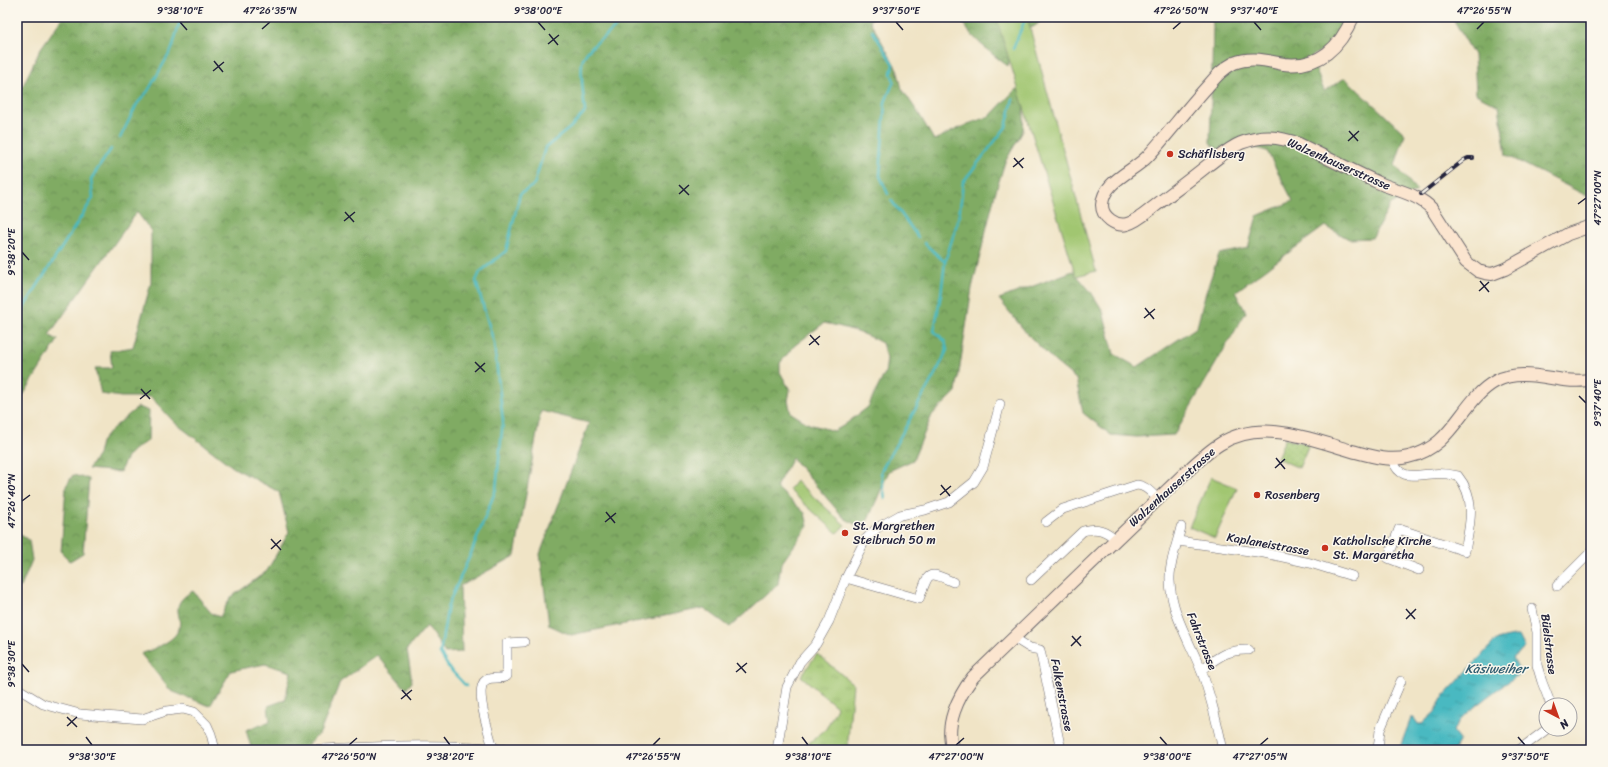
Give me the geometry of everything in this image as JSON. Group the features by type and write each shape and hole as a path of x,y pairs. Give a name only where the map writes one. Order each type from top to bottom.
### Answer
{"street":[{"name":"Walzenhauserstrasse","path":"1353,17 1344,35 1335,48 1311,62 1298,65 1259,59 1249,59 1235,63 1221,71 1147,158 1107,190 1102,198 1102,209 1105,216 1117,224 1127,224 1148,211 1220,156 1239,144 1256,138 1270,137 1286,139 1299,144 1380,184 1417,196 1432,209 1466,262 1478,271 1485,273 1492,274 1505,269 1568,234 1591,226"},
{"name":"Walzenhauserstrasse","path":"953,750 950,737 952,719 963,691 973,677 1202,457 1221,443 1250,432 1267,431 1285,433 1376,457 1392,459 1407,458 1422,453 1443,438 1476,398 1485,389 1497,381 1520,375 1571,381 1586,381 1591,379"},
{"path":"776,750 787,687 800,662 816,644 829,621 846,578 865,540 878,528 900,514 925,510 949,502 974,482 983,467 1000,404"},
{"path":"1392,459 1397,469 1407,476 1418,477 1439,474 1458,476 1464,483 1469,494 1471,520 1466,551 1399,529 1388,558 1419,570"},
{"path":"1046,522 1062,509 1137,485 1142,485 1147,488 1158,499"},
{"name":"Fahrstrasse","path":"1180,527 1178,541 1170,570 1171,592 1179,619 1201,670 1211,698 1223,750"},
{"path":"1031,580 1083,531 1090,529 1103,530 1108,532 1116,540"},
{"name":"Kaplaneistrasse","path":"1178,541 1264,553 1310,563 1352,576"},
{"path":"1557,586 1591,552"},
{"path":"846,578 919,600 927,578 930,575 937,575 953,582"},
{"name":"Büelstrasse","path":"1532,609 1537,626 1537,665 1548,697"},
{"name":"Falkenstrasse","path":"1014,638 1030,648 1040,650 1061,750"},
{"path":"494,748 481,701 481,686 485,680 490,678 504,678 507,676 506,643 524,642"},
{"path":"1201,670 1229,651 1240,649 1249,650"},
{"path":"1378,750 1380,730 1401,681"},
{"path":"17,688 43,704 80,714 142,719 166,711 183,709 194,712 207,725 215,750"},
{"path":"1519,750 1538,736"},
{"path":"292,750 406,746 494,748 511,750"}],"green space":[{"path":"63,17 873,17 870,21 897,69 902,89 934,140 968,124 990,116 1016,89 1023,93 1023,131 1005,162 995,194 972,288 956,392 932,415 913,460 889,471 868,520 860,527 844,518 792,458 776,487 805,513 808,526 781,564 778,584 730,627 704,608 571,635 549,625 540,554 589,423 541,411 515,556 460,586 462,652 445,653 427,626 407,649 412,682 406,689 377,655 340,682 320,733 302,750 249,750 251,747 246,730 270,722 268,706 285,700 291,672 265,664 231,671 210,706 171,691 141,654 165,643 176,634 180,622 178,607 184,597 193,591 212,614 220,617 230,598 267,571 289,532 279,492 234,468 174,422 151,397 121,397 101,394 95,368 112,368 110,351 133,347 151,283 151,231 137,212 49,335 58,340 17,405 17,98 41,48","holes":["824,323 847,328 882,343 887,359 885,373 868,407 834,431 809,424 791,413 788,401 790,390 780,372 780,363 794,346"]},
{"path":"956,17 1042,17 1035,26 1015,33 1008,66 979,42"},
{"path":"996,17 1027,17 1096,271 1076,276"},
{"path":"1212,17 1348,17 1335,42 1311,57 1324,91 1345,78 1405,134 1395,165 1417,191 1391,204 1372,238 1349,239 1325,226 1235,292 1246,312 1174,435 1137,437 1111,435 1083,413 1076,379 1054,361 1028,335 999,299 1073,271 1091,292 1103,311 1114,354 1137,367 1197,327 1205,295 1219,254 1248,248 1257,216 1293,201 1267,151 1241,144 1222,152 1210,143"},
{"path":"1452,17 1591,17 1591,198 1506,155 1499,106 1476,94 1474,55"},
{"path":"138,407 149,411 148,441 130,454 120,472 88,469 98,455 101,442 112,429"},
{"path":"1285,439 1309,444 1299,468 1277,458"},
{"path":"73,475 89,479 83,553 70,561 61,552 66,486"},
{"path":"1211,477 1237,488 1215,538 1189,527"},
{"path":"796,481 845,525 837,533 789,490"},
{"path":"17,533 29,540 32,560 21,587 17,586"},
{"path":"817,654 853,684 847,750 796,750 804,747 826,729 837,707 801,676"}],"water":[{"name":"Käsiweiher","path":"1519,636 1525,648 1513,658 1521,673 1473,708 1457,724 1453,731 1460,740 1454,750 1399,750 1411,718 1414,718 1418,724 1422,724 1436,711 1443,697 1494,642"}],"waterway":[{"path":"120,138 137,104 148,91 172,49 181,17"},
{"path":"466,686 449,668 440,653 448,605 472,551 496,489 503,421 494,343 476,281 480,272 506,251 520,194 534,185 545,148 571,127 585,112 581,73 584,56 589,49 615,28 621,17"},
{"path":"1013,49 1026,17"},
{"path":"872,30 893,64 891,73 894,81 885,102 880,176 888,194"},
{"path":"885,499 881,471 947,350 945,341 934,331 945,262 959,217 963,182 1006,127 1013,99"},
{"path":"17,323 26,304 93,198 91,179 111,149"},
{"path":"891,200 918,237"},
{"path":"924,243 945,262"}],"railway":[{"path":"1421,194 1464,160 1473,158"}],"place":[{"name":"Schäflisberg","path":"1170,154"},
{"name":"Rosenberg","path":"1257,495"},
{"name":"St. Margrethen Steibruch 50 m","path":"845,533"},
{"name":"Katholische Kirche St. Margaretha","path":"1325,548"}]}
